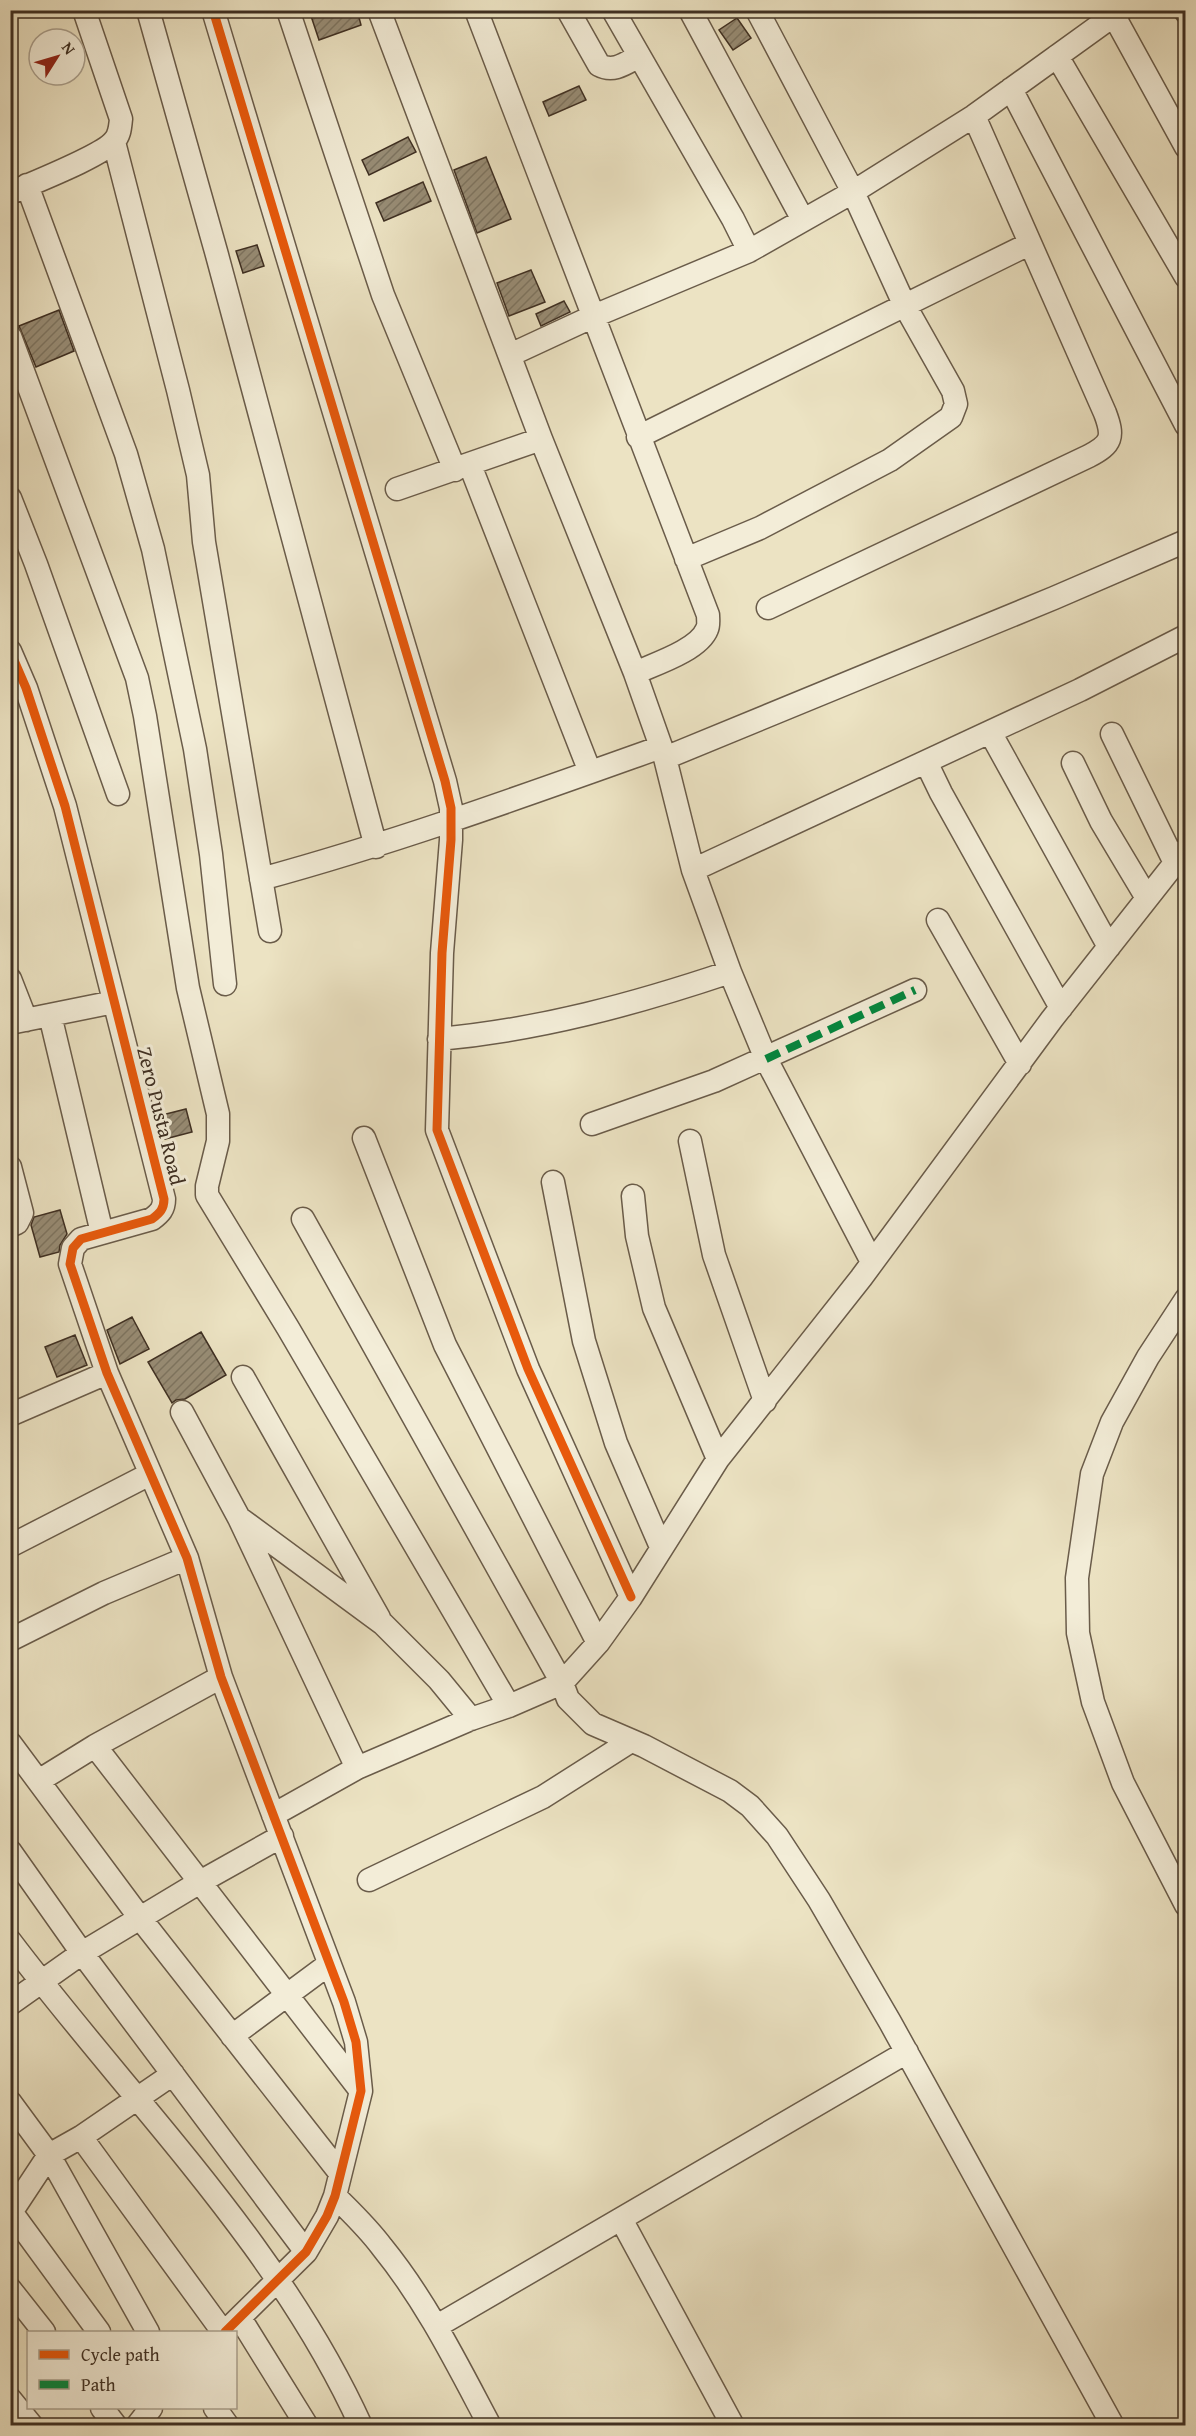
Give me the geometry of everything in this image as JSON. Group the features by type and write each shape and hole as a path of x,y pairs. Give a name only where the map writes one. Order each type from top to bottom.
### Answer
{"street":[{"path":"84,10 121,119 120,132 114,142 100,152 19,189 126,454 153,549 177,653 195,748 211,854 225,984"},
{"path":"148,10 217,255 376,847"},
{"path":"213,10 451,808 452,822 442,953 437,1130 528,1369 631,1597"},
{"path":"288,10 383,295 462,468 590,772"},
{"path":"379,10 541,439 635,673 663,752 693,870 730,972 766,1059 872,1262"},
{"path":"476,10 708,615 708,628 701,638 689,648 635,673"},
{"path":"568,10 599,65 606,69 614,68 639,56"},
{"path":"613,10 749,251"},
{"path":"690,10 803,220"},
{"path":"686,560 760,528 890,460 951,417 956,404 953,391 904,304 853,192 757,10"},
{"path":"510,355 594,316 749,251 853,192 974,116 1117,13 1185,147"},
{"path":"1057,56 1185,277"},
{"path":"1011,89 1185,425"},
{"path":"768,608 1089,456 1102,449 1110,439 1110,428 1105,413 974,116"},
{"path":"114,142 198,475 204,542 270,931"},
{"path":"638,437 1029,244"},
{"path":"10,336 137,678 188,988 218,1114 218,1141 207,1195 288,1328 509,1706"},
{"path":"397,489 541,439"},
{"path":"10,498 36,564 118,794"},
{"path":"261,879 376,847 590,772 663,752 1054,598 1185,541"},
{"path":"693,870 1088,686 1185,636"},
{"path":"10,651 26,688 65,806 114,1002 18,1022 10,979"},
{"path":"990,732 1109,947"},
{"path":"273,1815 357,1768 562,1683 598,1642 631,1597 718,1459 872,1262 1061,1008 1180,856 1112,734"},
{"path":"926,762 1061,1008"},
{"path":"1073,763 1101,821 1147,898"},
{"path":"938,920 1020,1064"},
{"path":"439,1039 493,1033 594,1013 668,993 730,972"},
{"path":"592,1124 672,1097 766,1059 915,990"},
{"name":"Zero Pusta Road","path":"102,1233 152,1218 160,1213 164,1206 114,1002"},
{"path":"50,1016 102,1233 77,1242 73,1248 70,1264 107,1373 188,1558 221,1677 282,1836 356,2042 361,2091 335,2196 327,2216 306,2252 230,2328 81,2137"},
{"path":"364,1138 445,1345 598,1642"},
{"path":"690,1141 714,1254 765,1401"},
{"path":"10,1167 22,1213 17,1223 10,1226"},
{"path":"553,1182 584,1341 616,1443 661,1547"},
{"path":"633,1196 637,1236 654,1308 718,1459"},
{"path":"303,1220 562,1683 568,1699 593,1724 730,1791 750,1806 777,1836 819,1900 907,2052 1113,2426"},
{"path":"1185,1299 1148,1357 1112,1422 1092,1474 1077,1578 1078,1633 1093,1702 1122,1783 1185,1905"},
{"path":"10,1415 107,1373"},
{"path":"243,1377 382,1624"},
{"path":"182,1412 239,1518 357,1768"},
{"path":"10,1546 150,1474"},
{"path":"239,1518 382,1624 439,1680 471,1719"},
{"path":"10,1640 104,1593 188,1558"},
{"path":"40,1780 95,1746 221,1677"},
{"path":"369,1880 543,1797 631,1741"},
{"path":"10,1743 40,1780 140,1918 340,2173"},
{"path":"95,1746 361,2091"},
{"path":"10,2004 82,1953 282,1836"},
{"path":"10,1851 82,1953 306,2252"},
{"path":"10,1941 135,2098 183,2154 279,2279 342,2383 361,2426"},
{"path":"232,2036 329,1964"},
{"path":"437,2326 907,2052"},
{"path":"98,2331 11,2213 49,2155 81,2137 173,2074"},
{"path":"10,2102 49,2155 147,2331"},
{"path":"335,2196 383,2247 437,2326 490,2426"},
{"path":"621,2218 733,2426"},
{"path":"10,2289 43,2331"},
{"path":"237,2337 307,2426"},
{"path":"10,2399 32,2426"},
{"path":"103,2409 116,2426"},
{"path":"137,2426 150,2409"},
{"path":"216,2409 228,2426"}],"building":[{"path":"309,10 357,10 361,25 319,40"},
{"path":"737,18 751,38 733,50 719,30"},
{"path":"579,86 586,100 549,116 543,102"},
{"path":"408,137 416,152 369,175 362,160"},
{"path":"486,157 511,219 477,233 454,170"},
{"path":"423,182 431,201 384,221 376,203"},
{"path":"257,245 264,266 243,273 236,251"},
{"path":"531,270 545,302 509,316 497,283"},
{"path":"564,301 570,312 541,326 536,314"},
{"path":"59,310 74,351 36,367 19,326"},
{"path":"186,1109 192,1132 165,1139 158,1116"},
{"path":"60,1210 67,1234 60,1245 59,1252 40,1257 31,1225 34,1217"},
{"path":"132,1317 149,1349 120,1364 107,1330"},
{"path":"201,1332 226,1375 185,1399 172,1403 148,1362"},
{"path":"75,1335 87,1365 57,1377 45,1347"}],"marked path":[{"path":"766,1059 915,990"}],"cycle path":[{"path":"213,10 445,781 451,808 451,840 442,953 437,1130 528,1369 631,1597"},
{"path":"10,651 26,688 65,806 164,1199 161,1211 152,1219 81,1239 73,1248 70,1264 107,1373 187,1558 221,1677 344,2002 356,2042 361,2091 335,2196 327,2216 306,2252 226,2331"}]}
